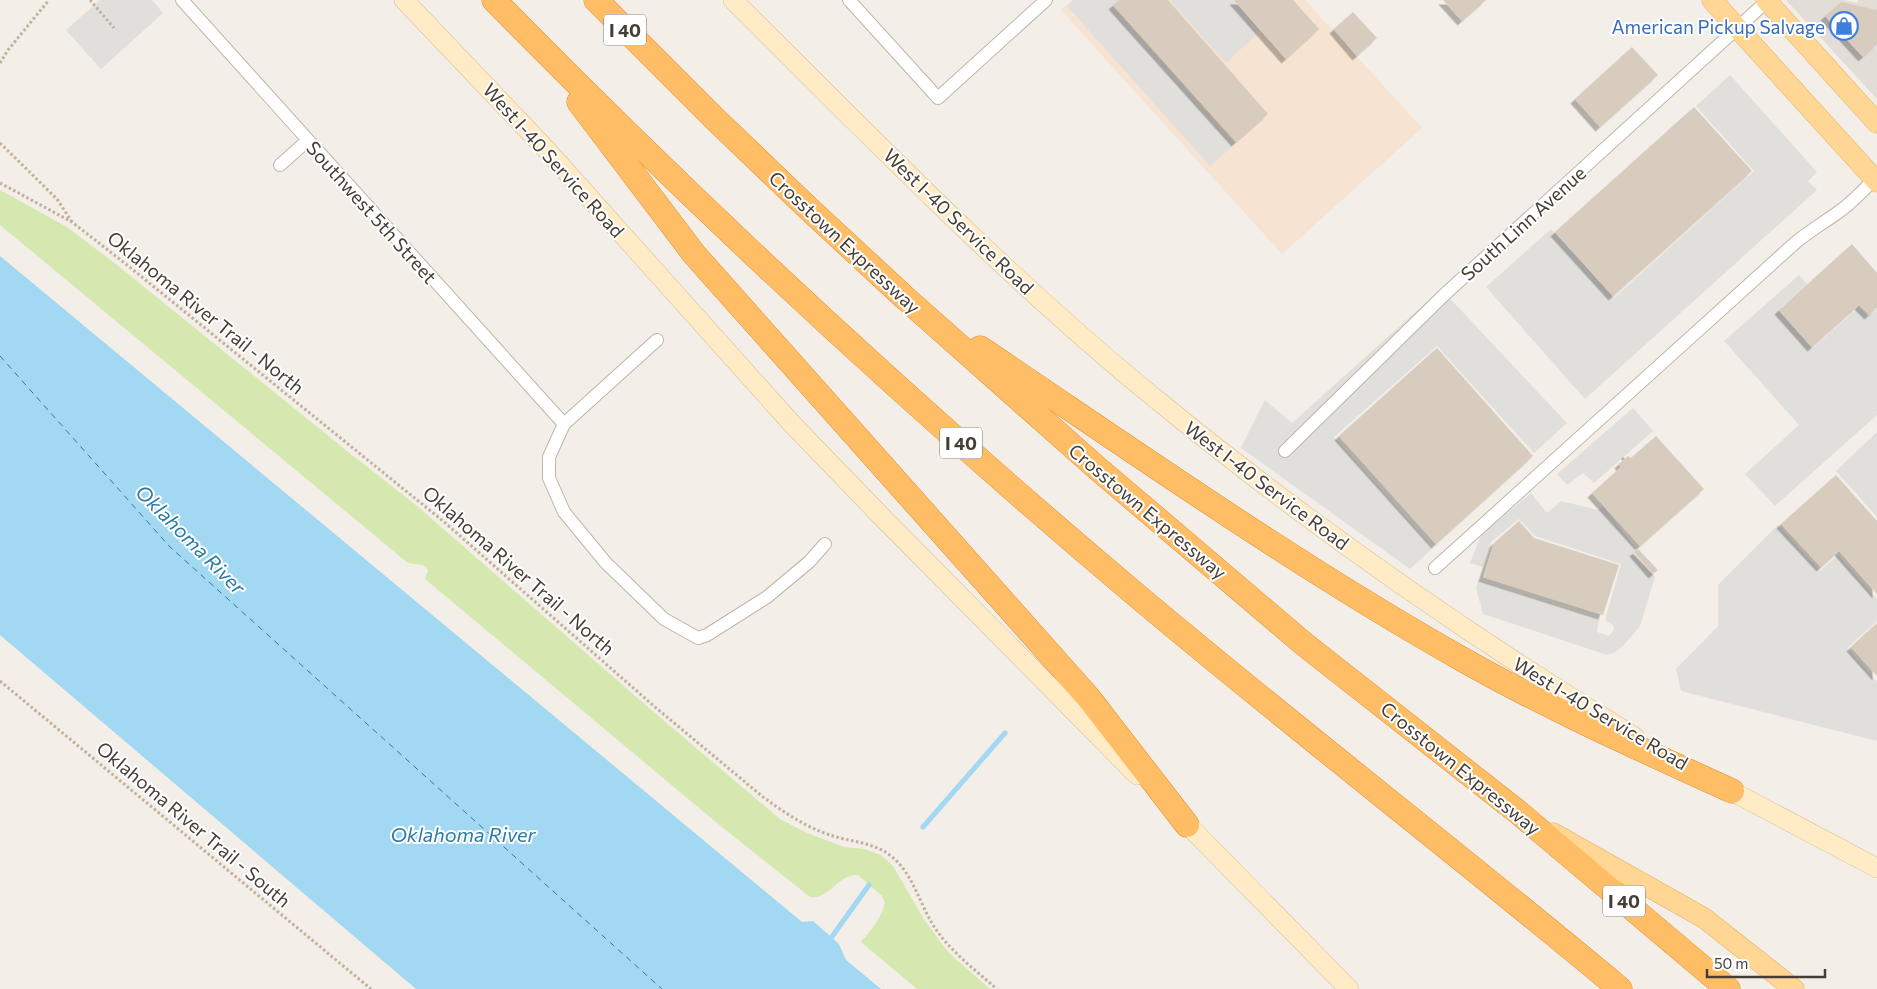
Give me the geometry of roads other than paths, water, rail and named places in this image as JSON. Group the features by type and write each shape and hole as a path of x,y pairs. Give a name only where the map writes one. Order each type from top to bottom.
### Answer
{"highway":[{"name":"I 40","path":"494,0 721,224 883,374 1042,514 1222,666 1615,986"},
{"name":"Crosstown Expressway","path":"596,0 723,126 904,297 1096,468 1304,644 1519,813 1728,989"},
{"path":"528,35 694,254 1088,697 1187,825"},
{"path":"904,297 1280,549 1365,603 1554,710 1732,791"}],"main road":[{"name":"West I-40 Service Road","path":"404,0 544,147 799,432 1023,661 1349,989"},
{"name":"West I-40 Service Road","path":"733,0 890,156 1038,296 1150,394 1232,460 1385,574 1561,692 1732,791 1877,868"},
{"path":"1712,0 1876,179"},
{"path":"1766,1 1877,123"},
{"path":"1519,813 1704,918 1794,989"}],"street":[{"name":"Southwest 5th Street","path":"182,0 307,141 564,424"},
{"path":"849,0 938,98 1046,0"},
{"name":"South Linn Avenue","path":"1285,451 1445,294 1766,1"},
{"path":"280,165 307,141"},
{"path":"1435,568 1795,243 1812,229 1841,211 1876,179"},
{"path":"657,340 564,424 549,457 549,478 564,512 626,584 664,619 698,638 707,636 767,597 809,562 825,544"}],"water":[{"name":"Oklahoma River","path":"0,256 802,922 813,921 839,944 846,960 881,989 416,989 0,635"}],"waterway":[{"path":"923,827 1005,733"},
{"path":"831,938 869,885"}],"place":[{"name":"American Pickup Salvage","path":"1844,26"}]}
